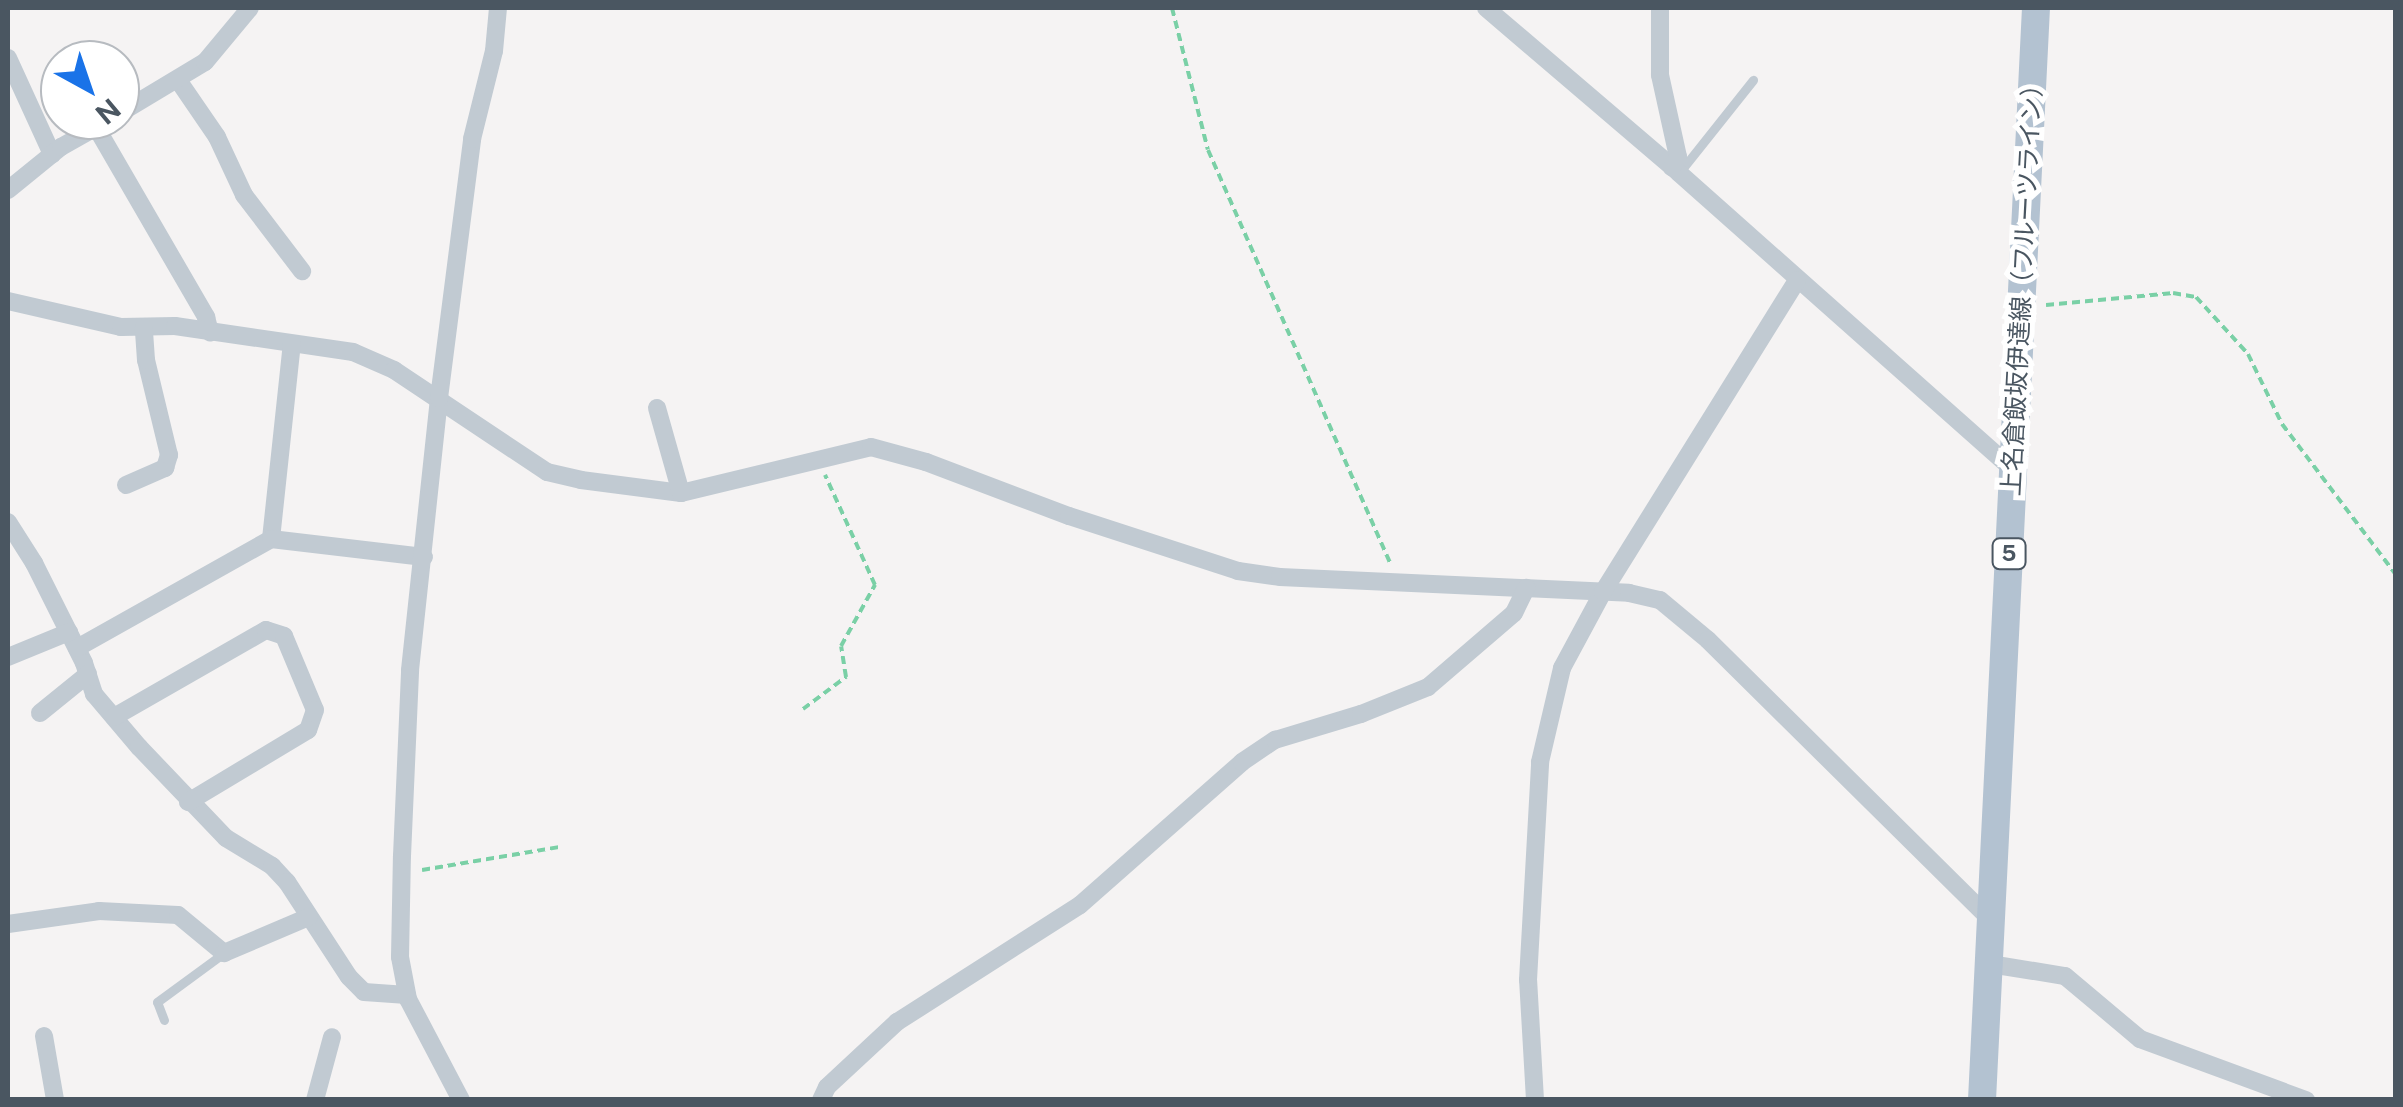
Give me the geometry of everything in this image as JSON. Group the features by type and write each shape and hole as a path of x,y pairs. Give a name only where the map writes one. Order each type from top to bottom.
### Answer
{"main road":[{"name":"上名倉飯坂伊達線（フルーツライン）","path":"1982,1100 2036,8"}],"street":[{"path":"140,102 205,62 250,8"},
{"path":"460,1100 417,1022 407,995 400,957 402,872 410,670 438,398 472,139 494,52 498,8"},
{"path":"1486,8 1676,170 2013,470"},
{"path":"1660,8 1660,75 1678,157 1676,170"},
{"path":"8,58 52,154"},
{"path":"178,80 217,137 244,195 302,271"},
{"path":"8,190 75,140"},
{"path":"110,140 210,332"},
{"path":"1535,1099 1528,980 1540,762 1562,668 1603,592 1797,280"},
{"path":"8,301 121,327 175,326 353,352 394,370 547,472 680,493 854,448 892,451 1238,571 1603,592 1660,600 1681,614 1991,920"},
{"path":"126,486 165,468 169,455 146,360 144,328"},
{"path":"271,539 292,344"},
{"path":"657,408 680,493"},
{"path":"8,522 34,562 73,640 94,694 188,802 226,838 272,866 349,977 364,992 407,995"},
{"path":"8,658 73,640 271,539 424,556"},
{"path":"821,1100 828,1087 897,1022 1024,945 1080,905 1242,762 1275,740 1361,714 1428,687 1514,613 1526,588"},
{"path":"114,717 266,630 284,636 314,710 308,730 188,802"},
{"path":"40,712 88,674"},
{"path":"8,924 99,911 178,916 224,953 310,917"},
{"path":"1990,964 2064,976 2140,1039 2306,1100"},
{"path":"44,1036 55,1100"},
{"path":"315,1100 332,1037"}],"lane":[{"path":"1676,170 1753,80"},
{"path":"164,1020 157,1002 224,953"}],"path":[{"path":"1172,8 1208,150 1400,582"},
{"path":"2021,305 2080,305 2173,293 2196,297 2240,343 2282,424 2396,574"},
{"path":"803,709 846,677 841,646 875,585 851,540 818,457"},
{"path":"402,872 560,847"}]}
